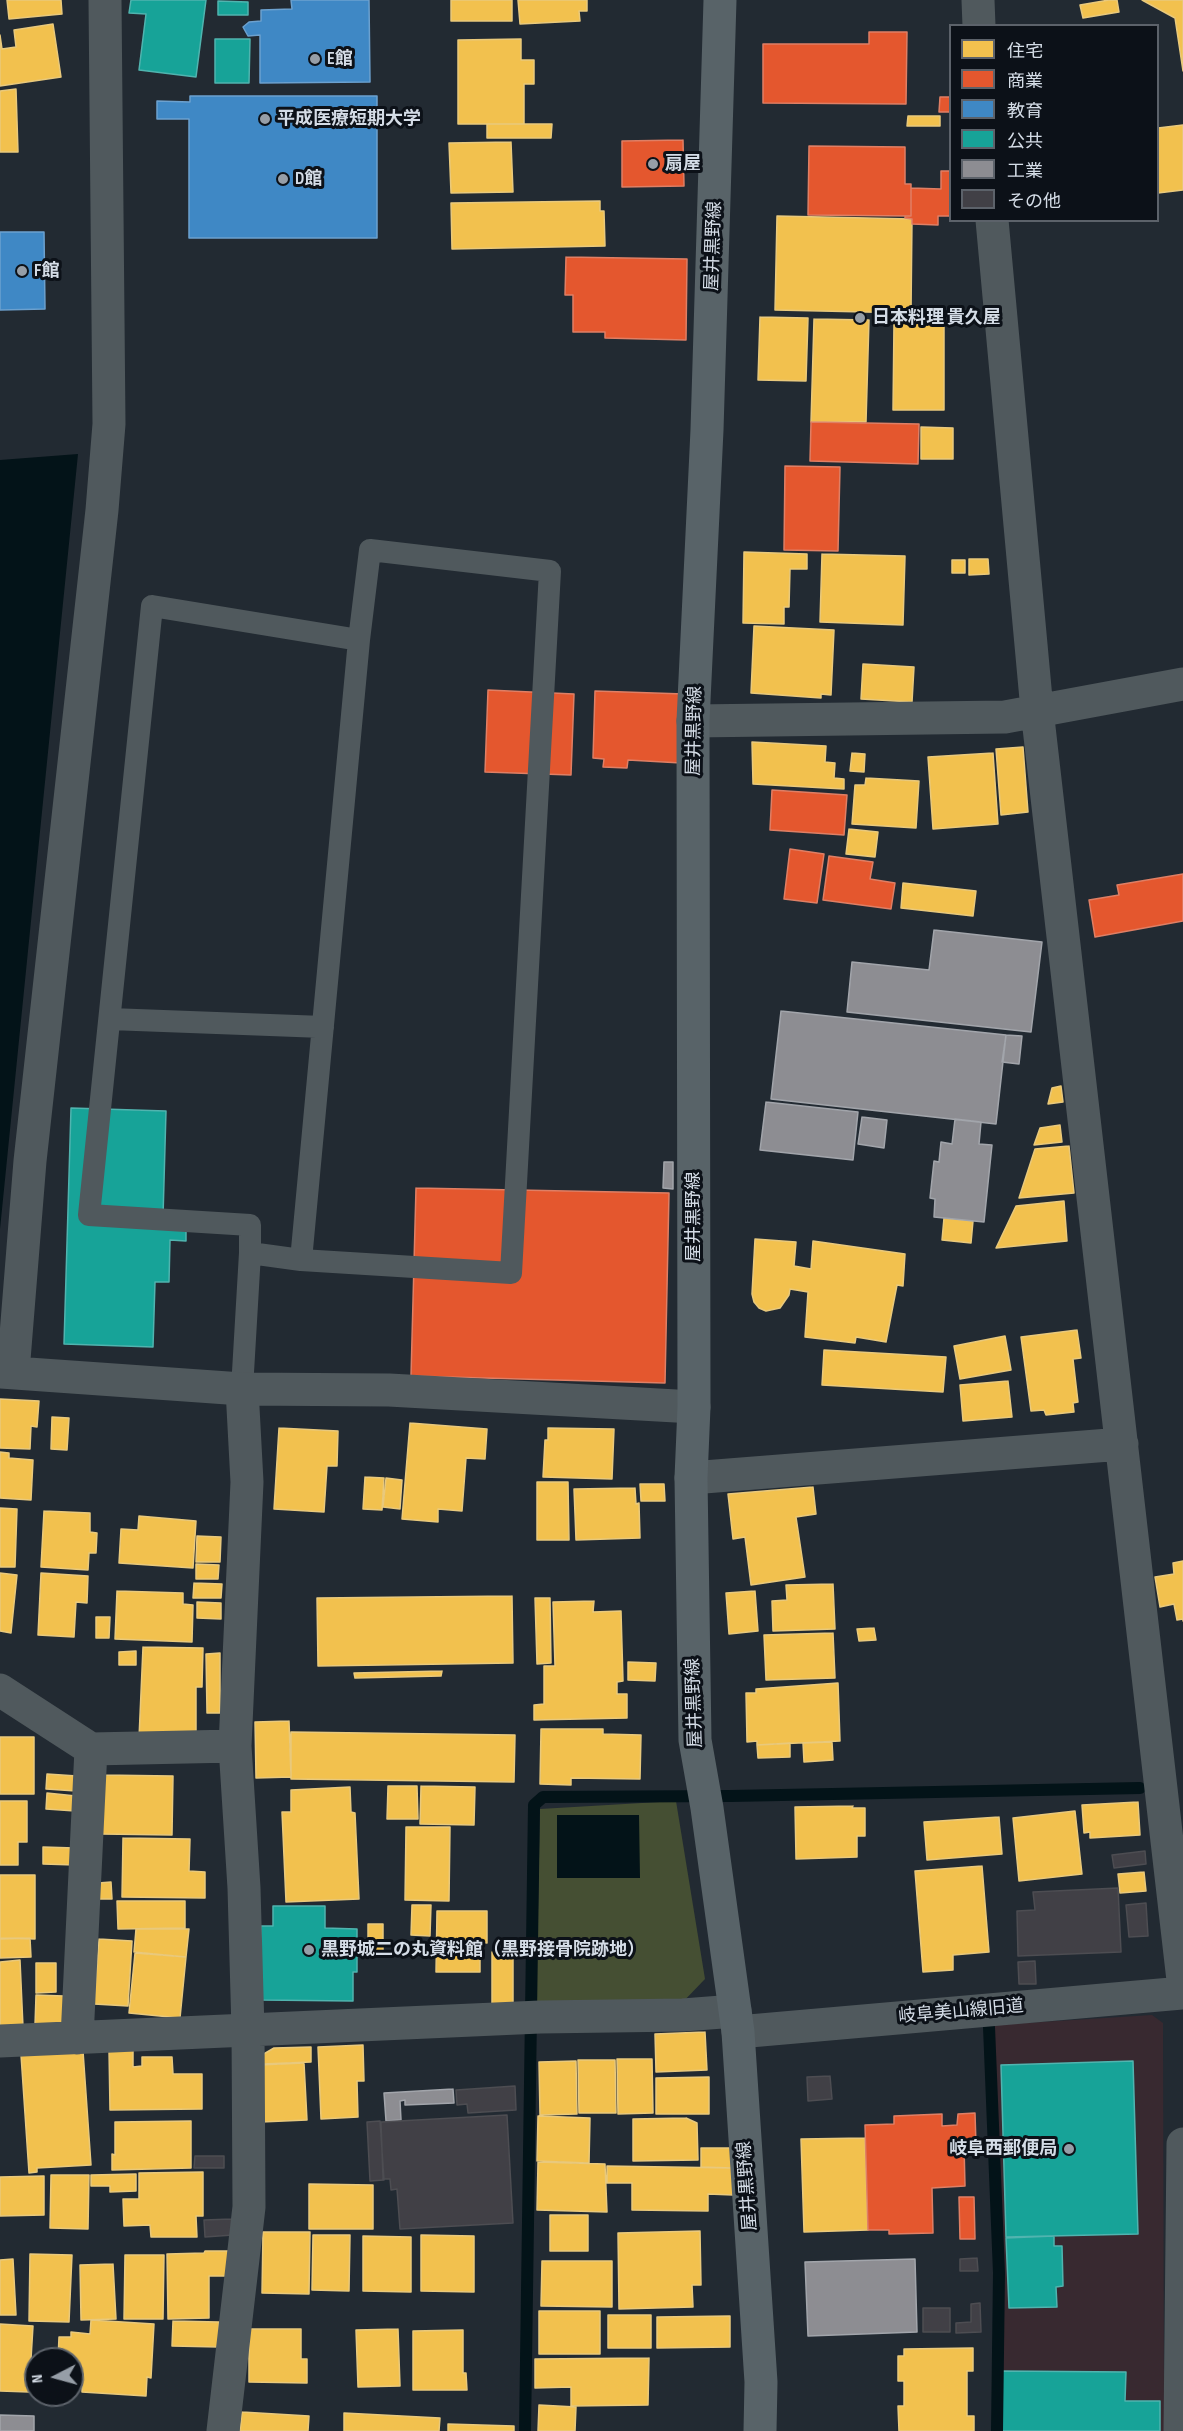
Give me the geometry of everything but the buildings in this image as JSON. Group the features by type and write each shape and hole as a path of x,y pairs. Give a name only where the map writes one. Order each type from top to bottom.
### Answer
{"main road":[{"name":"屋井黒野線","path":"720,0 708,418 693,721 694,1407 691,1478 694,1740 707,1808 737,2021 761,2382 760,2431"}],"street":[{"path":"105,0 109,424 101,521 7,1372 242,1389 389,1390 694,1407"},
{"path":"978,0 979,24"},
{"path":"992,222 1037,710 1122,1444 1170,1762 1164,1810 1183,1980"},
{"path":"693,721 1005,717 1183,684"},
{"path":"223,2431 249,2207 244,1888 235,1746 247,1482 242,1389"},
{"path":"691,1478 1122,1444"},
{"path":"0,1690 91,1749 235,1746"},
{"path":"77,2038 91,1749"},
{"name":"岐阜美山線旧道","path":"0,2041 531,2017 683,2015 737,2021 1183,1993"},
{"path":"1180,2431 1183,2144"}],"lane":[{"path":"250,1252 301,1260 511,1273 550,570 370,550 359,640 301,1260"},
{"path":"242,1389 250,1225 89,1215 152,606 359,640"},
{"path":"110,1019 322,1027"}],"shaded area":[{"path":"78,454 0,1229 0,460"},
{"path":"557,1815 639,1815 640,1878 557,1878"},
{"path":"1152,2015 1163,2023 1164,2431 1001,2431 994,2025"}],"green space":[{"path":"676,1801 705,1979 680,2005 536,2011 540,1809"}],"waterway":[{"path":"525,2431 534,1805 543,1797 730,1796 1140,1788"},
{"path":"989,2027 999,2273 997,2431"}],"place":[{"name":"E館","path":"315,59"},
{"name":"平成医療短期大学","path":"265,119"},
{"name":"扇屋","path":"653,164"},
{"name":"D館","path":"283,179"},
{"name":"F館","path":"22,271"},
{"name":"日本料理 貴久屋","path":"860,318"},
{"name":"黒野城二の丸資料館（黒野接骨院跡地）","path":"309,1950"},
{"name":"岐阜西郵便局","path":"1069,2149"}]}
